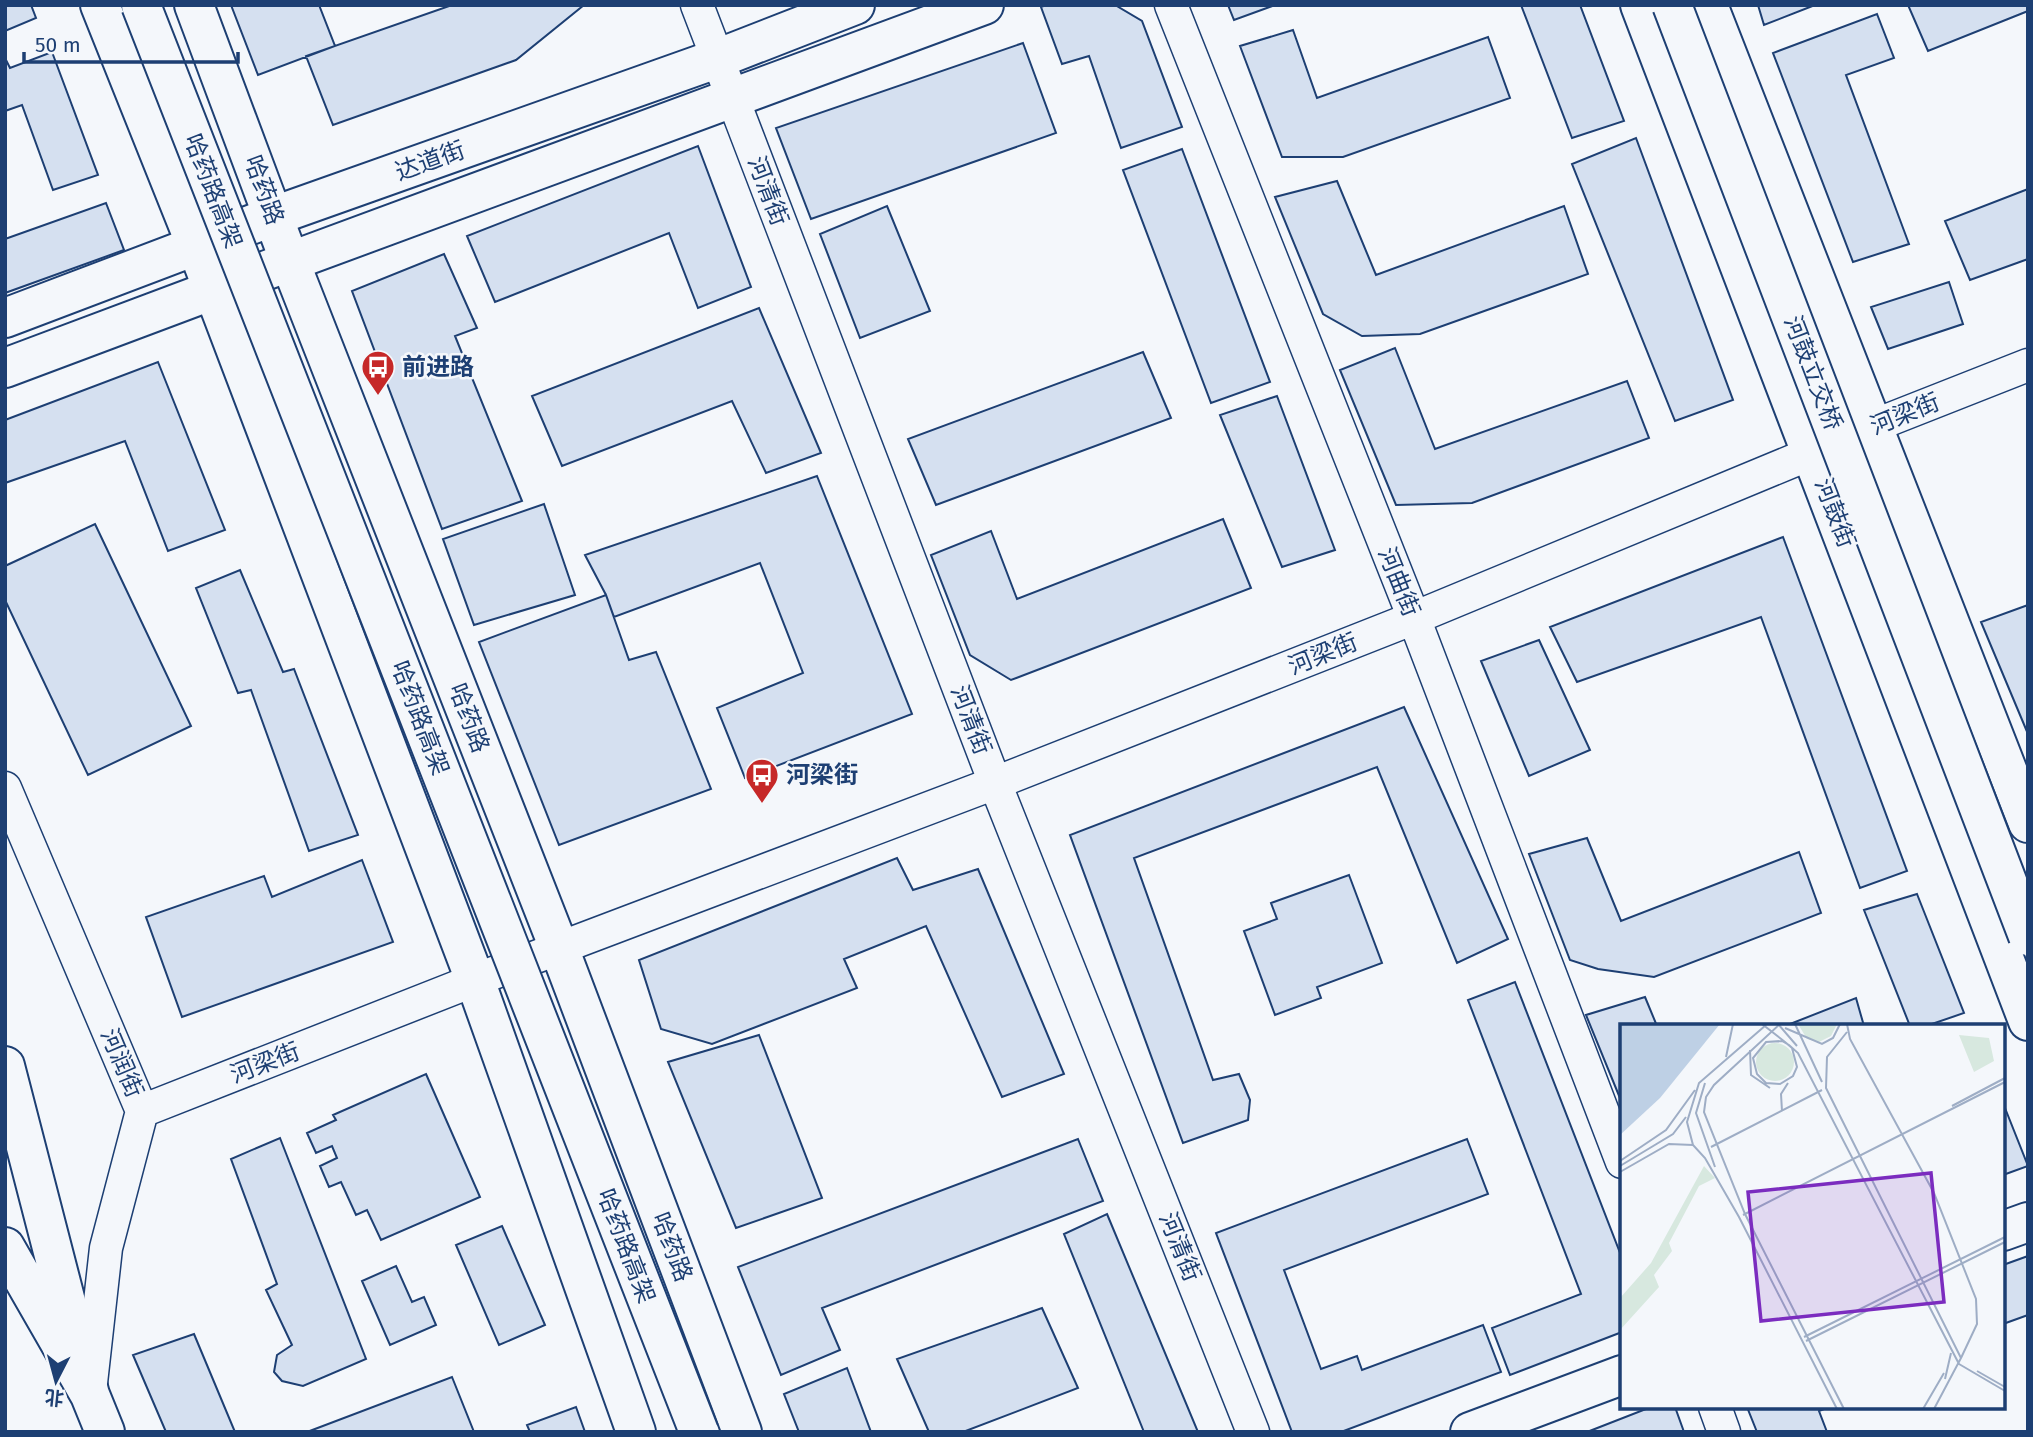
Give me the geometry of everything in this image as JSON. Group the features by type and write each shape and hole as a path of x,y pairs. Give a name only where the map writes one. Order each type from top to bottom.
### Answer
{"main road":[{"path":"100,5 196,245 475,980 636,1432"},
{"name":"哈药路高架","path":"141,5 699,1432"},
{"name":"哈药路","path":"194,5 290,262 559,948 742,1432"},
{"name":"达道街","path":"5,317 274,216 719,58 855,5"},
{"path":"5,368 984,5"},
{"name":"河鼓街","path":"1640,5 2028,1021"},
{"name":"河鼓立交桥","path":"1672,5 2028,936"},
{"path":"1708,5 2028,823"},
{"path":"5,1066 90,1395"},
{"path":"2005,1230 2028,1222"},
{"name":"河润街","path":"5,1247 90,1395 105,1432"},
{"path":"1470,1432 1620,1376"}],"street":[{"name":"河清街","path":"697,5 995,783 1253,1432"},
{"name":"河曲街","path":"1171,5 1414,618 1620,1156"},
{"name":"河梁街","path":"142,1111 475,980 995,783 1414,618 1873,426 2028,365"},
{"name":"河润街","path":"5,788 142,1111 106,1248 90,1395"},
{"path":"1716,1409 1724,1432"}],"building":[{"path":"5,5 31,5 36,18 5,31"},
{"path":"231,5 319,5 335,46 258,75"},
{"path":"452,5 584,5 516,60 333,125 306,56"},
{"path":"1115,5 1142,21 1182,127 1121,148 1089,56 1062,64 1041,7"},
{"path":"1228,5 1275,5 1234,20"},
{"path":"1521,5 1580,5 1624,121 1572,138"},
{"path":"1758,5 1815,5 1764,25"},
{"path":"1908,5 2028,5 2028,11 1928,51"},
{"path":"1877,14 1894,58 1846,75 1909,244 1853,262 1773,53"},
{"path":"1293,30 1317,98 1488,37 1510,98 1343,157 1282,157 1240,46"},
{"path":"1023,43 1056,133 811,219 776,128"},
{"path":"52,52 98,175 53,190 22,105 5,111 5,58 10,68"},
{"path":"1636,138 1733,400 1675,421 1572,164"},
{"path":"698,146 751,287 698,308 669,233 495,302 467,236"},
{"path":"1182,149 1270,382 1211,403 1123,170"},
{"path":"1337,181 1376,275 1564,206 1588,274 1420,334 1362,336 1323,314 1275,197"},
{"path":"2028,189 2028,259 1970,280 1945,221"},
{"path":"106,203 124,250 5,293 5,239"},
{"path":"887,206 930,311 860,338 820,234"},
{"path":"444,254 477,328 455,336 522,501 442,529 352,291"},
{"path":"1949,282 1963,324 1888,349 1871,307"},
{"path":"759,308 821,453 766,473 732,401 562,466 532,396"},
{"path":"1395,348 1435,449 1627,381 1649,438 1472,503 1396,505 1340,370"},
{"path":"1143,352 1171,418 936,505 908,439"},
{"path":"158,362 225,530 168,551 125,441 5,483 5,420"},
{"path":"1277,396 1335,550 1282,567 1220,415"},
{"path":"817,476 912,714 745,778 717,708 803,673 760,563 614,617 585,555"},
{"path":"544,504 575,595 474,625 443,539"},
{"path":"1223,519 1251,588 1011,680 970,655 931,555 991,531 1017,599"},
{"path":"95,524 191,726 88,775 5,600 5,566"},
{"path":"1783,537 1907,871 1860,888 1761,617 1577,682 1550,627"},
{"path":"240,570 283,672 294,669 358,835 309,851 251,690 238,693 196,588"},
{"path":"606,595 629,660 656,652 711,789 559,845 479,642"},
{"path":"2028,605 2028,734 1981,622"},
{"path":"1539,640 1590,750 1529,776 1481,661"},
{"path":"1404,707 1508,939 1457,963 1377,767 1134,858 1213,1080 1239,1074 1250,1100 1248,1120 1183,1143 1070,835"},
{"path":"1587,838 1621,921 1799,852 1821,913 1654,977 1598,969 1570,960 1529,854"},
{"path":"897,858 913,890 978,869 1064,1074 1002,1097 926,926 844,959 857,988 712,1044 661,1029 639,960"},
{"path":"362,860 393,942 182,1017 146,917 264,876 272,897"},
{"path":"1349,875 1382,963 1317,987 1321,998 1275,1015 1244,931 1277,919 1271,903"},
{"path":"1917,894 1964,1013 1932,1024 1909,1024 1864,910"},
{"path":"1515,982 1620,1253 1620,1333 1510,1375 1492,1328 1581,1294 1468,1000"},
{"path":"1645,997 1656,1024 1620,1024 1620,1098 1586,1015"},
{"path":"1856,998 1863,1024 1790,1024"},
{"path":"759,1035 822,1198 736,1228 668,1062"},
{"path":"426,1074 480,1197 381,1240 367,1210 356,1215 341,1182 329,1187 320,1166 337,1158 332,1146 316,1153 307,1133 336,1120 333,1115"},
{"path":"2005,1108 2028,1166 2005,1174"},
{"path":"280,1138 366,1359 303,1386 282,1381 274,1372 277,1355 292,1345 266,1290 277,1284 231,1159"},
{"path":"1078,1139 1103,1201 822,1308 840,1350 781,1375 738,1267"},
{"path":"1467,1139 1488,1194 1284,1270 1321,1369 1357,1356 1362,1370 1483,1325 1501,1372 1341,1432 1292,1432 1216,1233"},
{"path":"1107,1214 1198,1432 1144,1432 1064,1234"},
{"path":"502,1226 545,1325 499,1345 456,1245"},
{"path":"2028,1256 2028,1315 2005,1323 2005,1264"},
{"path":"396,1266 412,1302 424,1297 436,1325 390,1345 362,1281"},
{"path":"1042,1308 1078,1388 963,1432 929,1432 897,1359"},
{"path":"194,1334 235,1432 166,1432 133,1355"},
{"path":"847,1368 871,1432 799,1432 784,1394"},
{"path":"452,1377 474,1432 307,1432"},
{"path":"576,1407 585,1432 530,1432 527,1425"},
{"path":"1646,1409 1676,1409 1684,1432 1587,1432"},
{"path":"1748,1409 1824,1409 1819,1411 1827,1432 1757,1432"}],"place":[{"name":"前进路","path":"378,397"},
{"name":"河梁街","path":"762,805"}]}
